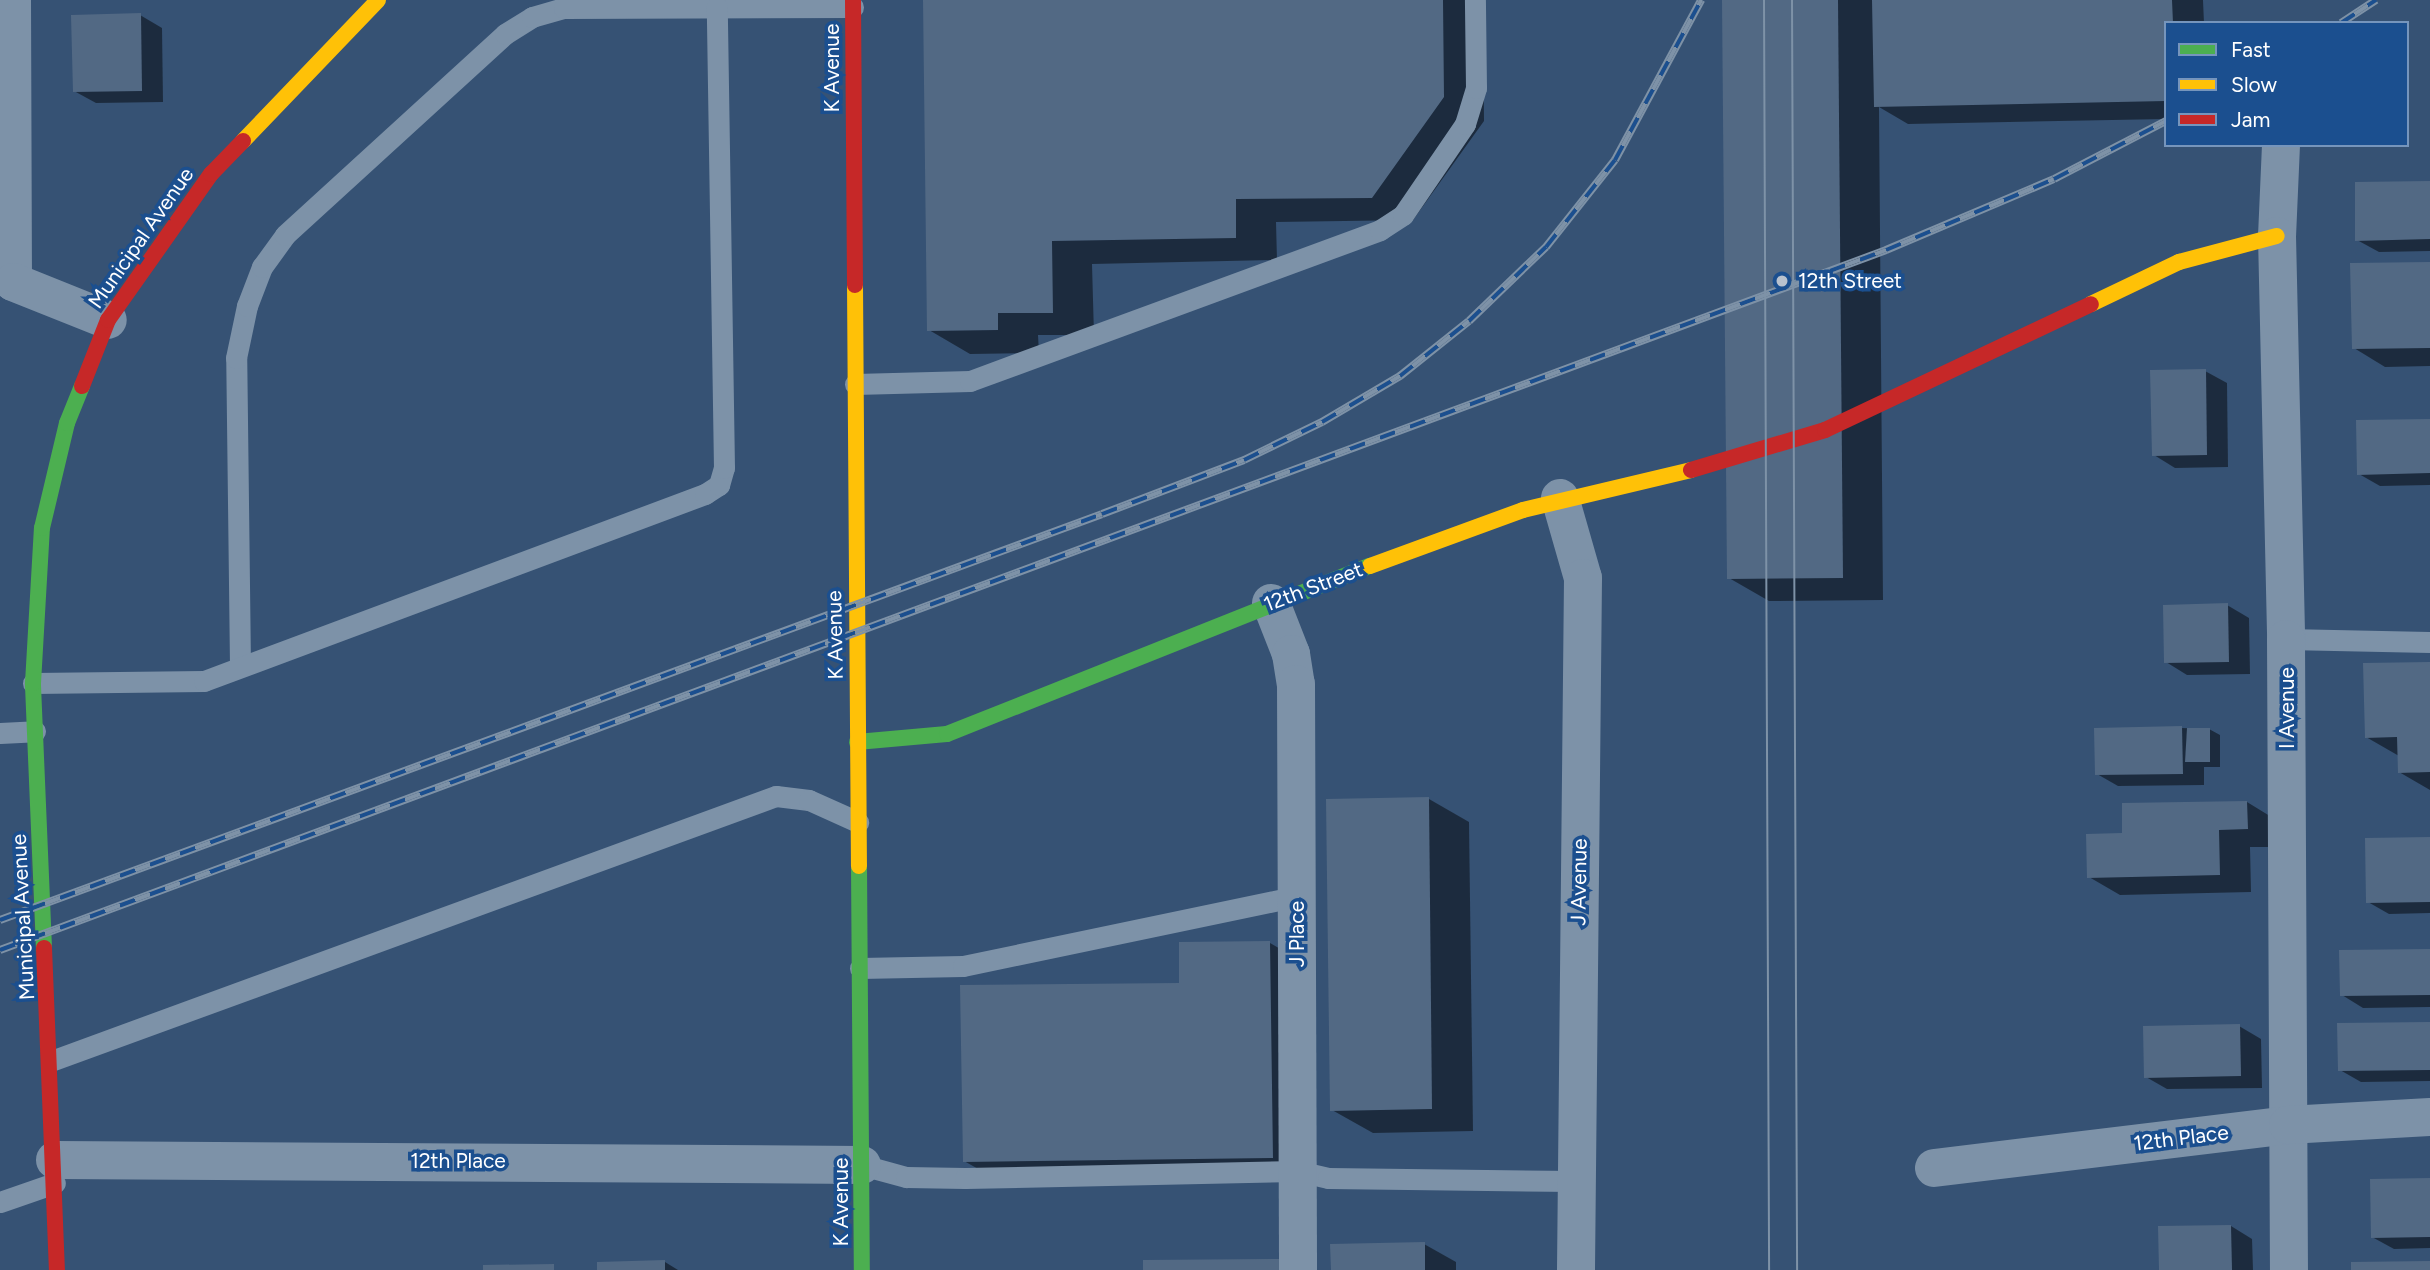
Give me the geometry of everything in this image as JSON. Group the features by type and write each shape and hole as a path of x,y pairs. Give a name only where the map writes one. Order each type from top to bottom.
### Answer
{"main road":[{"name":"Municipal Avenue","path":"57,1270 51,1061 33,683 42,528 67,423 108,320 211,174 378,0"},
{"name":"K Avenue","path":"853,3 862,1270"},
{"name":"12th Street","path":"857,742 947,734 1271,603 1560,498 1722,463 1825,430 2179,262 2277,236"}],"street":[{"path":"12,0 6,282 108,320"},
{"name":"I Avenue","path":"2281,147 2277,236 2286,639 2289,1270"},
{"name":"J Avenue","path":"1560,498 1583,578 1576,1270"},
{"name":"J Place","path":"1271,603 1291,654 1296,684 1298,1270"},
{"name":"12th Place","path":"1934,1168 2288,1125 2430,1117"},
{"name":"12th Place","path":"55,1171 862,1166"}],"lane":[{"path":"855,384 970,381 1380,230 1403,215 1465,124 1476,88 1475,0"},
{"path":"240,666 236,358 247,306 262,267 285,235 505,34 532,18 565,8 853,3"},
{"path":"33,683 204,681 705,495 719,485 724,468 718,6"},
{"path":"2286,639 2430,642"},
{"path":"0,733 35,731"},
{"path":"51,1061 776,796 809,800 858,822"},
{"path":"860,968 962,966 1297,896"},
{"path":"862,1166 906,1177 1298,1171 1328,1178 1575,1181"},
{"path":"0,1202 55,1171"}],"building":[{"path":"923,0 1443,0 1444,97 1372,198 1236,199 1236,238 1052,241 1053,313 998,313 998,330 927,331"},
{"name":"12th Street","path":"1722,0 1838,0 1843,578 1727,579"},
{"path":"1872,0 2172,0 2173,21 2164,21 2164,101 1874,107"},
{"path":"141,13 142,91 73,92 71,15"},
{"path":"2430,181 2430,239 2355,241 2355,182"},
{"path":"2430,262 2430,348 2352,349 2350,263"},
{"path":"2206,369 2207,455 2152,456 2150,370"},
{"path":"2430,419 2430,473 2357,475 2356,420"},
{"path":"2228,603 2229,662 2164,663 2163,605"},
{"path":"2430,662 2430,772 2398,773 2397,737 2365,738 2363,663"},
{"path":"2182,726 2183,774 2095,775 2094,728"},
{"path":"2187,728 2210,728 2210,762 2185,762"},
{"path":"1429,797 1432,1109 1330,1111 1326,799"},
{"path":"2247,801 2248,829 2219,830 2220,875 2087,878 2086,834 2122,833 2122,803"},
{"path":"2430,837 2430,902 2366,903 2365,838"},
{"path":"1270,941 1273,1158 963,1162 960,985 1179,983 1179,942"},
{"path":"2430,949 2430,995 2340,996 2339,950"},
{"path":"2430,1022 2430,1070 2338,1071 2337,1023"},
{"path":"2240,1024 2241,1076 2144,1078 2143,1026"},
{"path":"2430,1178 2430,1237 2371,1238 2370,1179"},
{"path":"2231,1225 2232,1270 2159,1270 2158,1226"},
{"path":"1425,1242 1425,1270 1331,1270 1330,1244"},
{"path":"1279,1259 1279,1270 1143,1270 1143,1260"},
{"path":"665,1260 665,1270 597,1270 597,1262"},
{"path":"2430,1261 2430,1270 2351,1270 2351,1262"},
{"path":"554,1264 554,1270 483,1270 483,1265"}],"tram line":[{"path":"1764,0 1769,1270"},
{"path":"1792,0 1797,1270"}],"railway":[{"path":"0,920 1102,514 1244,460 1322,422 1400,376 1469,321 1546,247 1615,160 1701,0"},
{"path":"2344,21 2376,0"},
{"path":"0,950 1886,250 2054,179 2164,122"}],"traffic: fast":[{"path":"44,948 33,683 42,528 67,423 82,386"},
{"path":"857,742 947,734 1370,566"},
{"path":"859,866 862,1270"}],"traffic: slow":[{"path":"243,141 378,0"},
{"path":"2091,304 2179,262 2277,236"},
{"path":"855,285 859,866"},
{"path":"1370,566 1523,510 1691,470"}],"traffic: jam":[{"path":"853,0 855,285"},
{"path":"82,386 108,320 211,174 243,141"},
{"path":"1691,470 1825,430 2091,304"},
{"path":"44,948 57,1270"}],"place":[{"name":"12th Street","path":"1782,281"}]}
